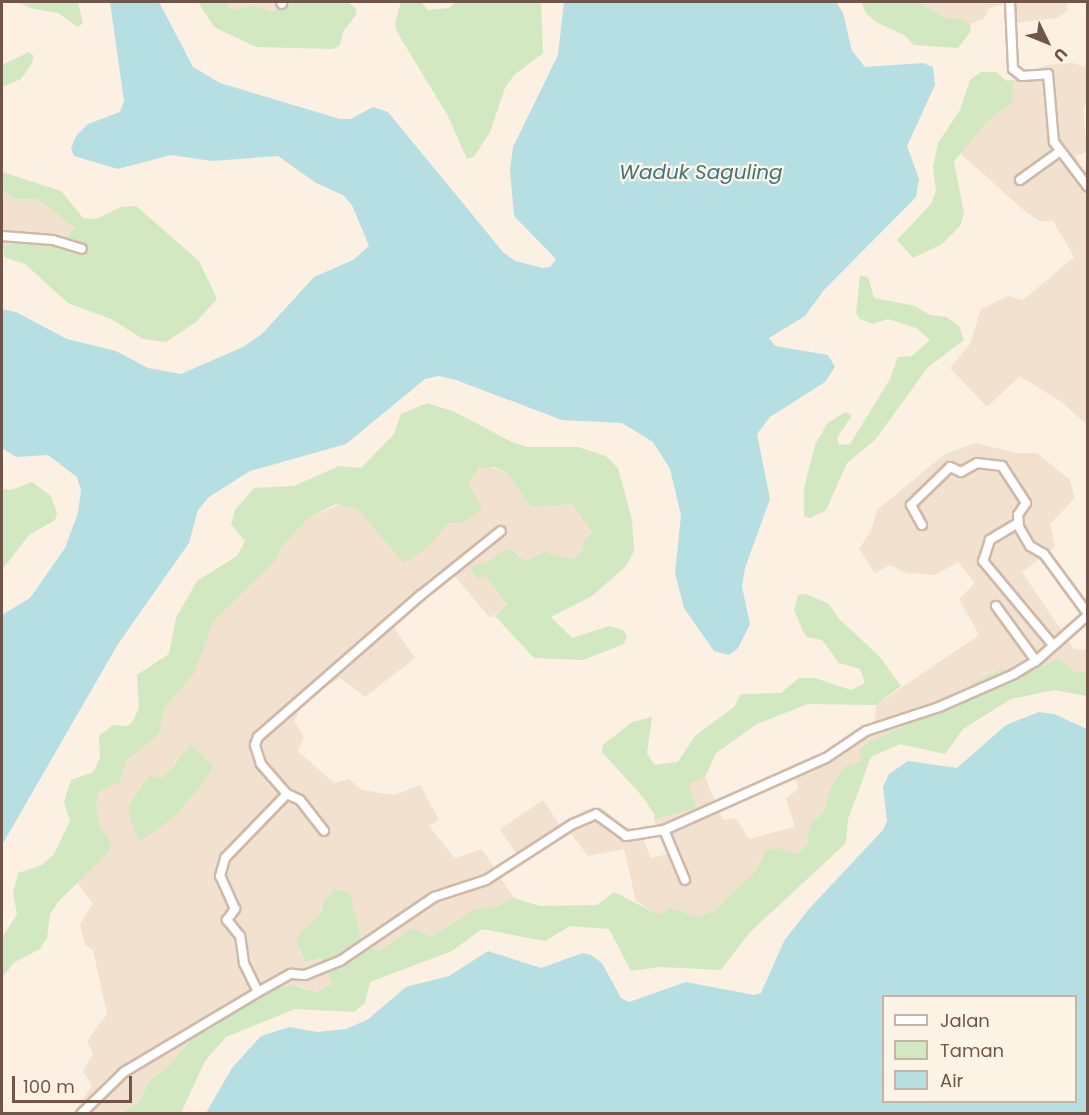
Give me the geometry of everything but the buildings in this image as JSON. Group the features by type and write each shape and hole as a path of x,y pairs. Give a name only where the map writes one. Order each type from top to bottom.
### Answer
{"street":[{"path":"1010,2 1013,69 1018,76 1048,74 1053,134 1059,152 1088,187"},
{"path":"1020,180 1059,152"},
{"path":"2,236 53,240 82,249"},
{"path":"81,1113 124,1072 258,992 291,974 302,976 340,960 434,897 486,880 539,843 592,815 603,816 626,836 664,830 826,758 866,731 939,707 1036,661 1088,614 1044,554 1030,546 1018,523 1018,514 1026,505 1024,496 1006,468 985,463 961,472 950,467 911,505 922,525"},
{"path":"1018,523 990,540 983,561 1053,645"},
{"path":"324,831 300,800 287,794 261,764 255,745 258,737 421,595 501,531"},
{"path":"996,606 1036,661"},
{"path":"258,992 244,963 240,936 227,920 235,909 220,874 226,856 287,794"},
{"path":"664,830 685,880"}],"shaded area":[{"path":"226,2 343,2 293,3 273,12 253,5 232,10"},
{"path":"918,2 1067,2 1068,10 1057,18 1017,23 1014,4 1003,4 988,9 984,19 970,24 945,17"},
{"path":"1074,63 1087,68 1087,102 1083,107 1087,152 1076,156 1082,170 1088,169 1087,425 1063,403 1020,376 987,407 950,368 970,344 981,309 1008,296 1023,300 1074,257 1053,221 1040,221 1027,213 960,153 987,122 1012,103 1013,80 1047,65"},
{"path":"2,189 14,199 38,199 75,228 56,247 23,241 4,246 2,258"},
{"path":"976,443 1016,453 1037,453 1070,480 1075,498 1050,524 1055,547 1022,572 1074,649 1087,650 1087,672 1075,672 1059,660 1030,672 1002,669 967,698 925,716 862,761 844,767 831,786 824,812 810,824 807,845 796,854 780,848 761,858 757,869 714,911 696,917 659,916 636,901 624,849 588,856 569,831 521,861 500,829 543,800 559,824 587,809 601,807 625,827 639,829 651,858 668,854 654,820 696,808 689,784 705,777 723,820 736,818 749,839 795,827 786,799 799,788 789,766 829,751 875,721 876,705 979,635 959,599 975,583 958,562 935,575 907,573 890,565 875,573 859,549 871,531 877,510 945,454"},
{"path":"487,466 507,473 531,507 572,504 592,532 582,544 584,549 573,559 550,553 526,561 515,551 498,553 487,563 470,566 476,579 486,576 507,606 490,618 454,575 393,627 415,658 365,697 340,678 306,697 294,721 304,737 298,751 334,783 349,779 362,790 394,795 420,785 439,820 429,826 455,858 482,849 514,898 496,907 475,909 431,937 396,940 381,951 370,948 361,938 350,893 321,907 320,914 304,929 296,943 302,956 319,956 332,984 315,992 299,986 276,989 193,1037 169,1066 150,1080 139,1102 119,1113 79,1113 76,1109 92,1086 83,1071 93,1054 87,1041 107,1014 93,950 85,945 80,924 93,903 77,883 110,851 111,841 101,829 96,805 99,791 120,783 126,761 159,734 165,707 194,674 213,622 275,561 282,547 308,518 343,503 357,509 376,528 443,527 483,509 468,484 473,472","holes":["179,756 139,842 129,815 129,803 149,777 162,779"]}],"green space":[{"path":"19,2 78,2 83,23 78,27 58,13 30,8"},
{"path":"198,2 226,2 232,10 253,5 273,12 293,3 347,2 356,8 356,15 343,32 340,45 333,49 256,47 214,27"},
{"path":"401,2 421,2 428,10 449,8 456,2 541,2 543,53 514,75 505,88 490,132 474,157 467,159 448,116 397,32 395,24"},
{"path":"861,2 918,2 945,17 963,20 970,24 971,31 958,48 914,45 904,35 876,22 866,13"},
{"path":"29,52 34,56 32,63 21,79 2,87 2,65"},
{"path":"981,72 996,72 1007,81 1013,80 1012,103 987,122 954,161 964,214 960,226 942,244 913,258 897,240 931,204 936,191 933,167 938,143 960,110 970,80"},
{"path":"2,172 61,191 83,218 96,219 121,207 136,206 199,261 217,299 196,322 166,342 143,339 111,319 68,303 25,264 4,257 4,246 23,241 56,247 75,228 38,199 14,199 2,189"},
{"path":"860,276 868,277 874,298 915,306 930,315 946,317 959,326 964,340 928,367 875,440 847,463 826,510 810,518 804,516 804,488 815,445 827,424 845,412 852,415 837,438 839,445 850,444 890,379 898,357 912,356 930,340 916,328 888,319 873,324 860,319 856,313"},
{"path":"427,403 455,412 512,442 527,447 578,447 606,456 618,468 632,520 634,551 626,566 592,596 551,617 572,638 609,626 623,630 627,637 624,644 583,660 534,658 495,616 507,605 486,576 476,579 470,566 487,563 498,553 511,549 526,561 545,552 573,559 583,550 582,544 592,532 572,504 531,507 507,473 494,467 479,468 468,483 483,509 463,522 449,523 428,547 404,563 357,509 336,504 308,518 282,547 275,561 213,622 194,674 165,707 159,734 126,761 120,783 99,791 96,805 101,829 111,841 110,851 58,902 50,914 47,938 40,949 15,962 2,977 2,938 17,914 13,893 18,873 42,865 54,854 70,821 64,802 71,780 93,772 100,758 99,736 113,725 128,726 133,721 139,708 137,675 169,654 176,618 197,581 237,556 245,541 231,524 235,510 254,488 294,486 339,466 361,468 394,434 401,414"},
{"path":"32,482 51,496 57,513 55,520 29,535 2,570 2,489 11,490"},
{"path":"806,594 829,604 839,619 880,657 901,686 876,705 808,704 757,724 716,753 705,777 689,784 696,808 654,820 655,815 642,796 602,752 603,745 632,722 652,717 647,753 654,765 678,762 695,736 734,707 741,694 781,693 799,678 815,678 851,690 865,683 860,669 839,663 822,640 807,637 803,631 794,610 798,595"},
{"path":"1059,659 1075,672 1087,672 1087,696 1054,690 1011,699 963,729 945,754 900,744 871,757 848,819 846,843 749,933 721,970 660,967 631,971 609,929 570,926 545,941 482,929 452,951 370,982 365,1003 354,1012 295,1009 226,1037 205,1061 181,1113 119,1114 139,1102 150,1080 169,1066 193,1037 276,989 292,985 315,992 332,984 320,957 306,962 296,943 298,935 320,914 325,899 336,889 350,893 361,938 370,948 380,951 412,928 431,937 475,909 496,907 514,898 540,906 597,905 614,892 659,915 670,908 696,917 714,911 757,869 765,851 780,848 796,854 807,845 810,824 824,812 831,786 844,767 862,761 859,751 869,742 967,698 972,683 1002,669 1030,672"},
{"path":"191,745 213,766 204,782 174,817 139,842 129,815 129,804 149,776 162,778"}],"water":[{"name":"Waduk Saguling","path":"110,2 159,2 193,67 220,83 340,119 351,119 373,107 388,112 503,252 515,261 543,268 550,267 556,259 514,216 510,170 513,147 558,55 564,2 836,2 843,13 852,51 865,67 923,63 933,67 935,85 907,146 919,179 916,197 824,290 805,316 769,338 775,346 828,355 835,367 825,382 770,417 757,434 770,499 745,568 742,587 750,624 738,648 729,655 714,651 684,608 675,573 681,515 670,469 653,442 622,423 562,420 456,380 439,376 425,379 346,444 250,471 209,497 198,510 189,543 118,644 2,845 2,615 30,598 65,548 78,513 81,490 77,477 48,455 16,457 2,448 2,309 16,312 67,339 116,351 148,368 181,374 243,347 262,334 314,277 353,260 369,246 352,205 343,195 316,183 278,156 212,161 171,155 118,169 74,156 71,149 76,136 88,124 120,112 124,101"},
{"path":"1039,712 1054,714 1087,729 1087,1113 206,1113 232,1068 261,1036 289,1027 317,1032 346,1029 367,1020 406,987 449,976 488,951 541,968 583,953 591,955 602,963 621,998 629,1002 686,982 754,995 761,993 784,941 808,910 883,830 887,821 883,787 889,774 908,761 957,768 1006,725"}]}
